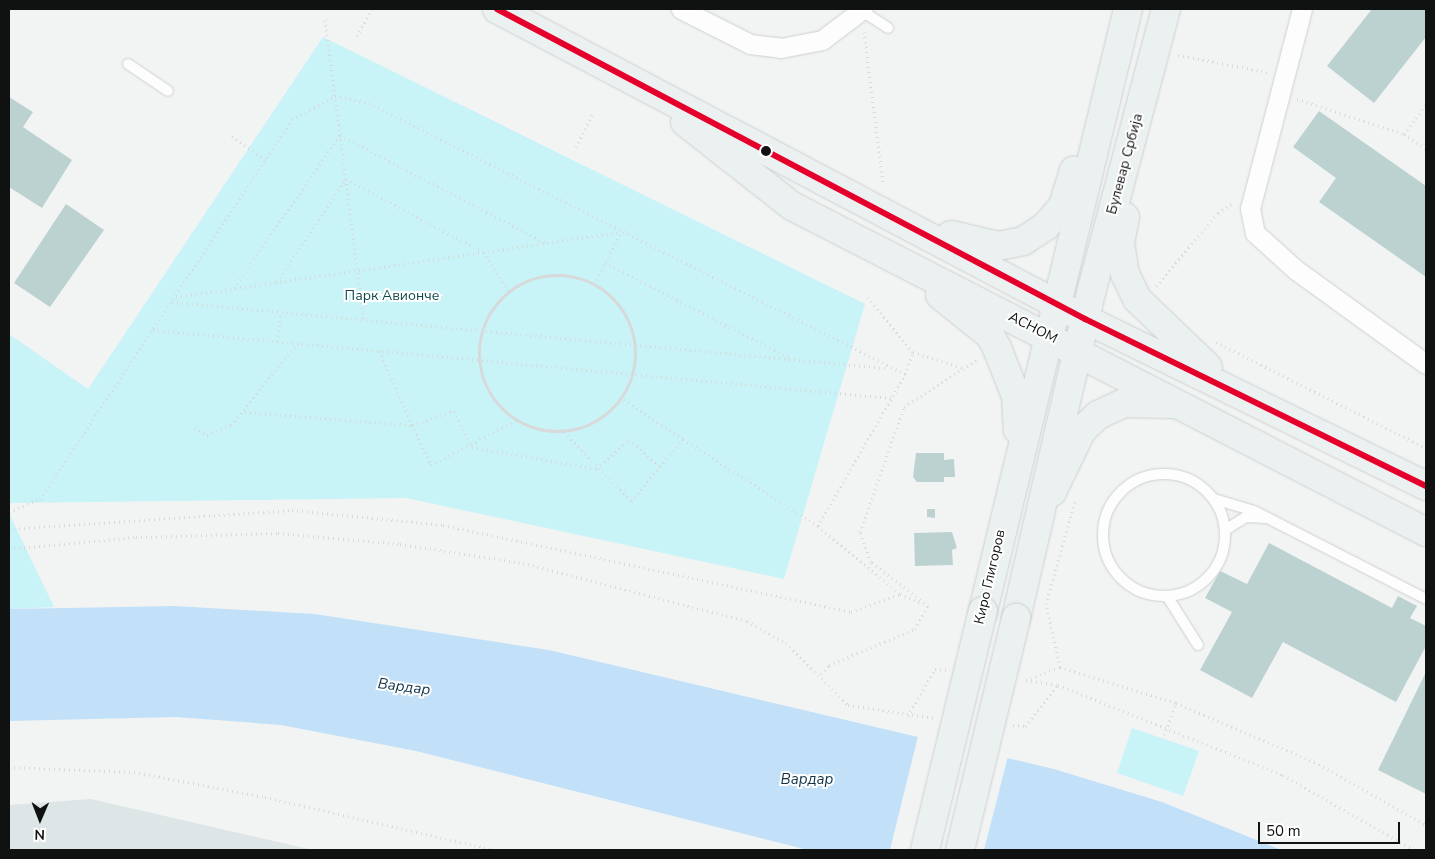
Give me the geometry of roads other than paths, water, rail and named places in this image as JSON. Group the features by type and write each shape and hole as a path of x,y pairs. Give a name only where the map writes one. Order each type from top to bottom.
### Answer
{"street":[{"name":"АСНОМ","path":"497,9 1116,335 1239,391 1426,486"},
{"path":"681,9 750,44 781,48 822,40 863,10"},
{"path":"1058,304 1128,9"},
{"name":"Булевар Србија","path":"1085,318 1166,9"},
{"path":"1302,9 1253,198 1251,220 1262,243 1426,364"},
{"path":"820,178 973,243 1023,241 1046,226 1063,206 1090,114 1114,73"},
{"path":"1148,80 1146,122 1120,243 1125,274 1137,299 1159,322 1193,356 1239,391"},
{"name":"АСНОМ","path":"660,96 692,129 792,206 883,255 1050,336 1187,406 1426,532"},
{"path":"883,255 953,303 990,335 1010,371 1016,396 1018,456"},
{"name":"Киро Глигоров","path":"925,850 1018,456 1058,304"},
{"path":"960,850 1085,318"},
{"path":"1038,514 1065,473 1082,430 1098,414 1124,403 1143,400 1187,406"}],"lane":[{"path":"863,10 888,28"},
{"path":"128,64 168,91"},
{"path":"1214,499 1225,530 1217,567 1204,582 1186,592 1167,596 1132,588 1108,561 1103,544 1108,508 1133,482 1168,474 1201,486 1214,499 1266,518 1426,599"},
{"path":"1225,530 1246,517 1266,518"},
{"path":"1167,596 1198,645"}],"water":[{"name":"Вардар","path":"175,606 315,614 549,650 1054,769 1162,802 1281,850 808,850 416,751 281,725 176,717 9,721 9,609"}],"park label":[{"name":"Парк Авионче","path":"392,296"}]}
